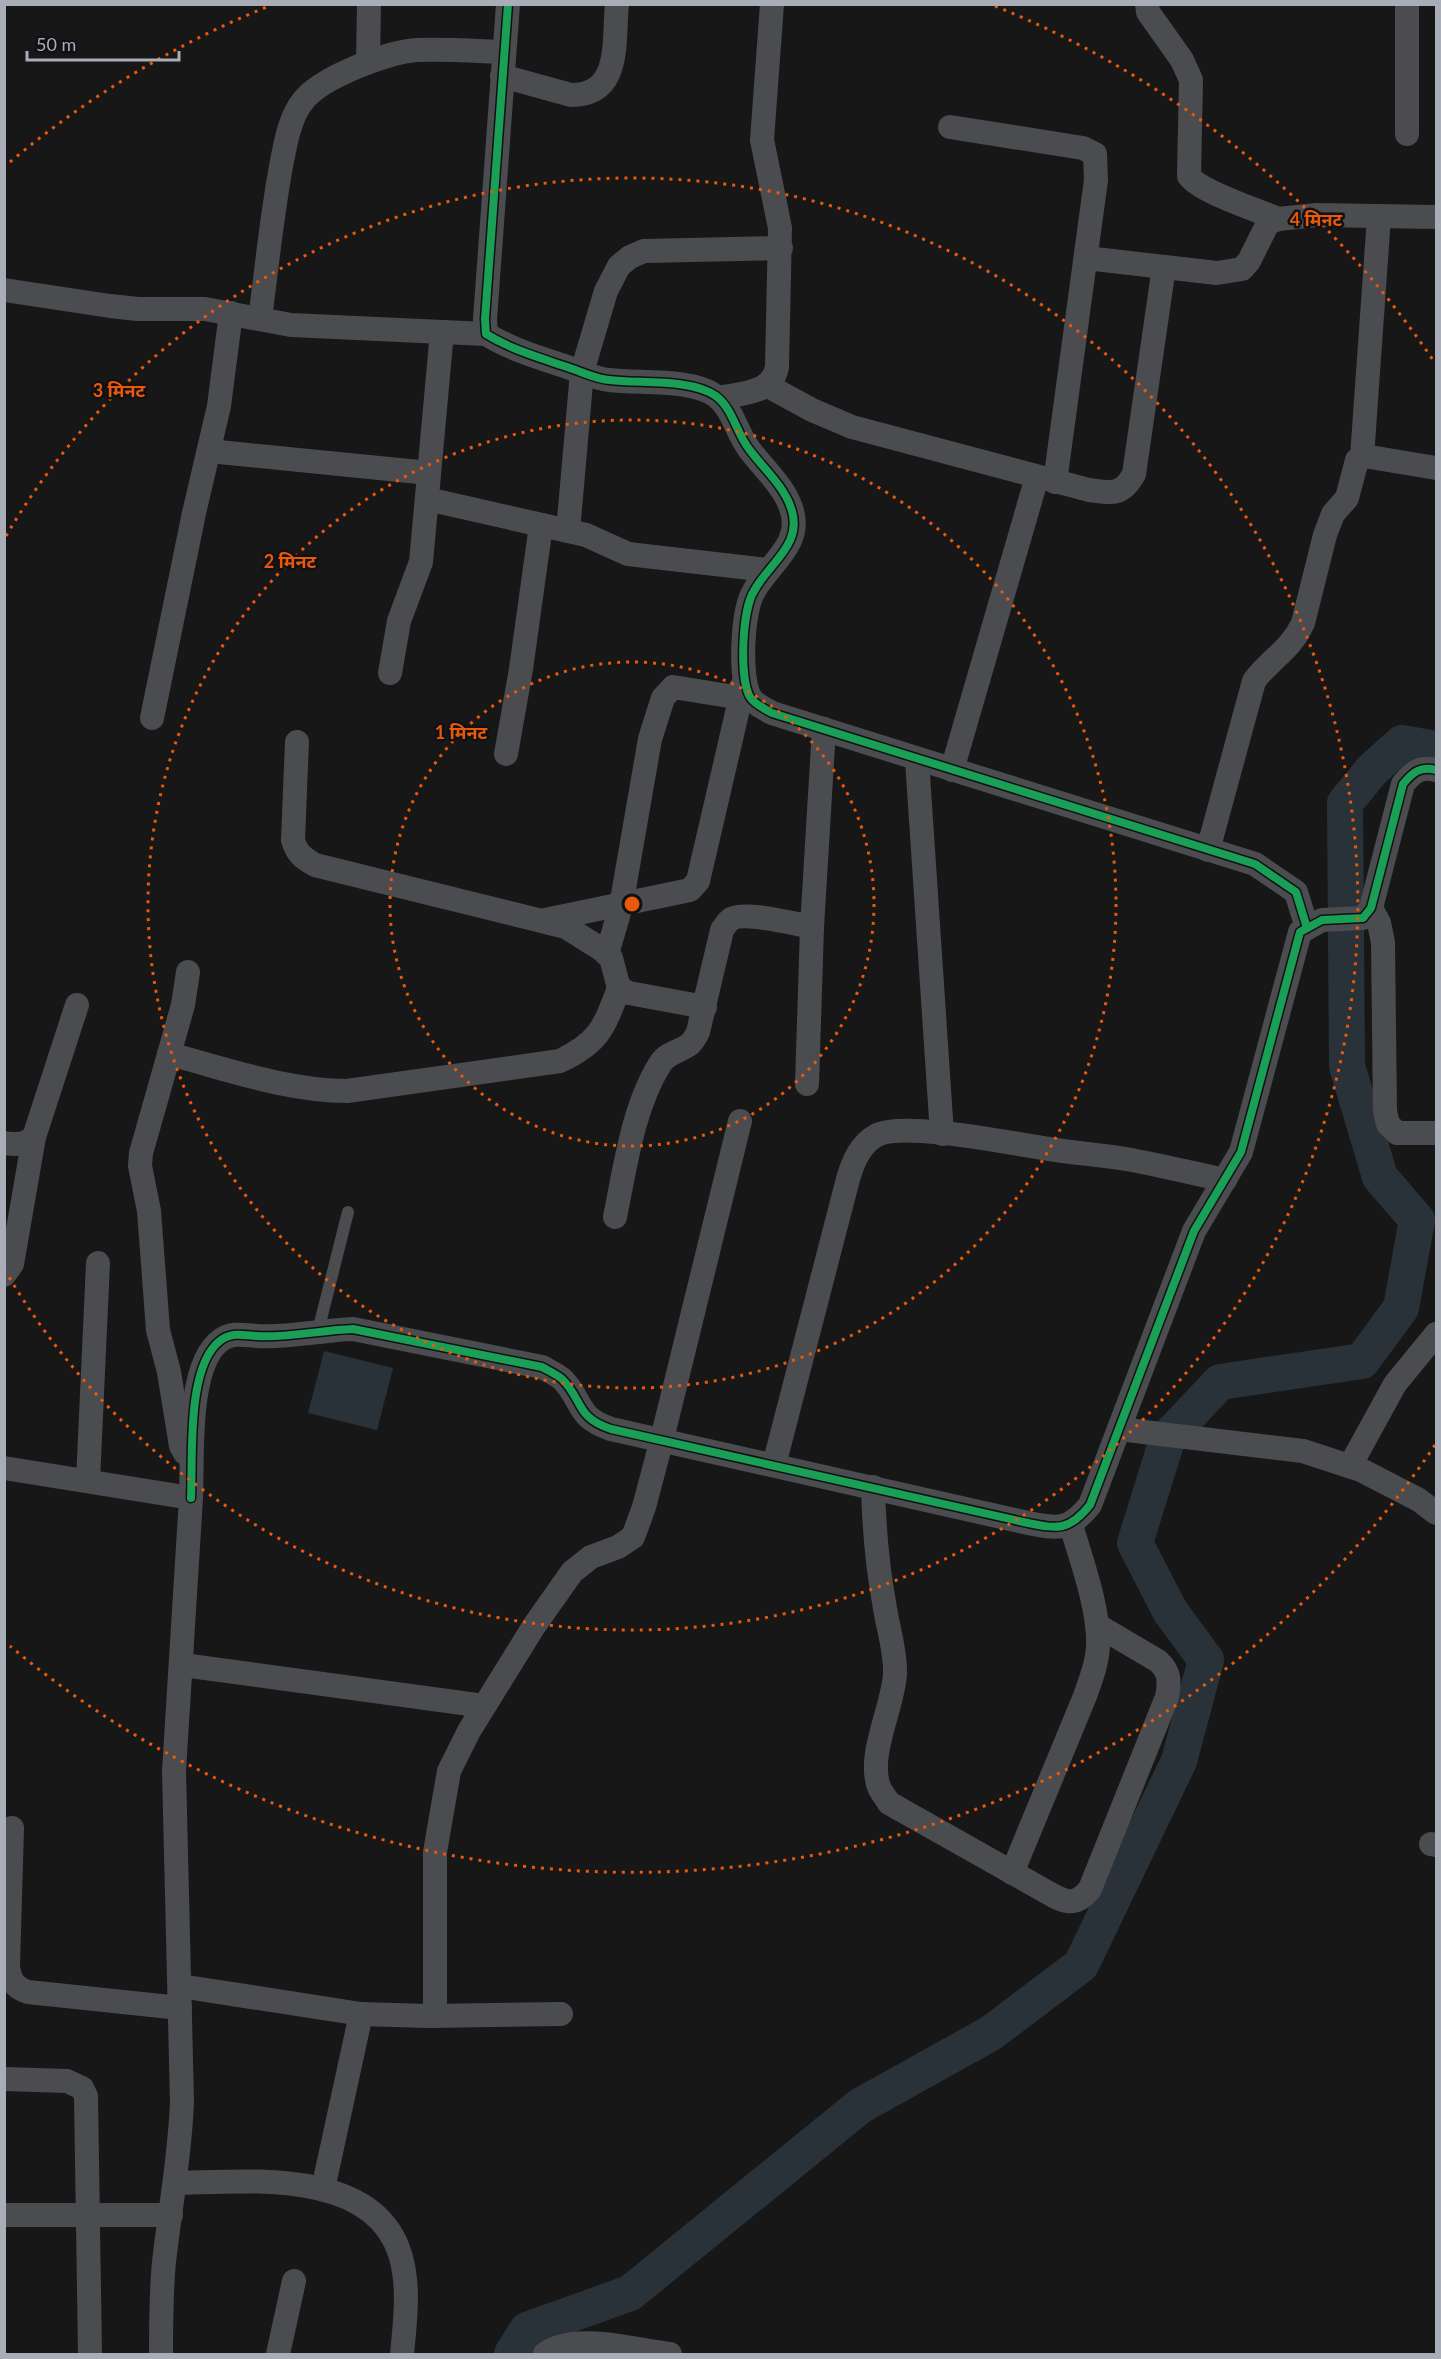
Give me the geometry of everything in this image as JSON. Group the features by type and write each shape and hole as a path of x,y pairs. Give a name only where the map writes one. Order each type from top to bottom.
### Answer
{"street":[{"path":"368,63 369,4"},
{"path":"486,334 508,4"},
{"path":"502,76 571,95 582,95 600,88 610,73 617,4"},
{"path":"718,398 768,386 775,377 777,367 780,228 762,140 772,4"},
{"path":"1147,4 1148,12 1182,60 1191,80 1189,176 1192,181 1278,219"},
{"path":"1407,4 1407,135"},
{"path":"260,319 276,190 287,138 297,110 311,92 368,63 416,50 504,52"},
{"path":"950,128 1083,148 1095,154 1096,180 1086,258 1046,479 952,770"},
{"path":"1086,258 1217,273 1242,270 1268,223 1278,219 1317,215 1437,218"},
{"path":"1362,457 1378,217"},
{"path":"568,531 582,372 606,291 619,266 630,257 644,251 660,249 781,248"},
{"path":"768,386 812,410 852,427 1089,490 1118,492 1128,486 1134,474 1164,267"},
{"path":"4,290 138,309 205,309 291,325 486,334 503,345 606,380 704,388 718,398 731,414 741,439 784,494 792,509 794,529 788,548 767,570 752,593 747,615 744,683 698,881 690,891 545,920"},
{"path":"153,718 219,406 231,313"},
{"path":"390,674 399,621 421,562 442,332"},
{"path":"209,451 429,473"},
{"path":"1208,850 1254,681 1260,672 1296,638 1303,623 1329,521 1347,498 1357,460 1362,457 1437,468"},
{"path":"427,499 568,531 627,554 767,570"},
{"path":"506,754 521,669 541,525"},
{"path":"744,683 751,700 772,713 1255,864 1296,892 1314,924"},
{"path":"606,954 621,906 650,739 663,698 673,687 735,697 744,683"},
{"path":"807,1084 812,927 824,729"},
{"path":"169,1054 301,1088 347,1091 560,1061 586,1047 596,1037 606,1021 619,988 611,958 566,927 315,865 296,852 293,840 297,742"},
{"path":"917,759 942,1134"},
{"path":"1367,913 1403,784 1413,771 1428,768 1437,770"},
{"path":"161,2355 161,2308 176,2183 182,2102 174,1771 183,1665 196,1396 201,1366 209,1353 222,1339 237,1334 288,1335 353,1329 542,1367 564,1380 579,1407 597,1424 1028,1523 1059,1528 1071,1525 1090,1505 1194,1232 1241,1152 1300,932 1314,924 1367,913"},
{"path":"1367,913 1379,923 1383,942 1385,1111 1388,1124 1397,1133 1437,1133"},
{"path":"615,1217 628,1150 648,1090 659,1065 666,1056 691,1043 698,1032 722,930 729,920 737,917 812,927"},
{"path":"188,972 183,1005 141,1153 140,1167 148,1211 158,1330 169,1372 181,1446 193,1466"},
{"path":"619,988 629,993 705,1007"},
{"path":"4,1275 12,1264 34,1137 77,1005"},
{"path":"435,2016 435,1852 449,1771 484,1706 534,1626 572,1572 591,1557 618,1547 633,1537 644,1507 662,1440 740,1121"},
{"path":"774,1465 854,1160 864,1145 879,1134 913,1130 1125,1159 1225,1180"},
{"path":"4,1143 18,1145 34,1137"},
{"path":"88,1481 98,1263"},
{"path":"1350,1466 1395,1384 1437,1334"},
{"path":"1119,1429 1303,1450 1350,1466 1419,1500 1437,1513"},
{"path":"4,1468 191,1498"},
{"path":"873,1487 874,1533 895,1673 892,1697 877,1756 879,1787 889,1803 1060,1899 1074,1901 1082,1898 1090,1889 1167,1697 1169,1677 1166,1669 1158,1660 1097,1625"},
{"path":"1012,1873 1085,1696 1095,1666 1098,1646 1097,1625 1071,1525"},
{"path":"183,1665 484,1706"},
{"path":"12,1828 9,1977 14,1985 28,1992 180,1997 361,2014 435,2016 561,2014"},
{"path":"323,2189 361,2014"},
{"path":"4,2079 67,2081 82,2088 87,2108 90,2355"},
{"path":"176,2183 286,2182 323,2189 355,2202 376,2217 389,2232 399,2252 404,2271 406,2302 402,2355"},
{"path":"4,2215 171,2215"},
{"path":"278,2355 294,2281"},
{"path":"545,2355 567,2344 583,2343 670,2355"}],"lane":[{"path":"318,1331 348,1212"}],"shaded area":[{"path":"324,1351 393,1368 377,1430 308,1413"}],"waterway":[{"path":"512,2354 527,2330 630,2293 860,2106 991,2033 1081,1965 1179,1761 1206,1660 1170,1611 1135,1543 1168,1437 1220,1382 1362,1361 1401,1308 1417,1220 1380,1177 1347,1066 1345,803 1372,770 1402,743 1436,749"}],"cycle path":[{"path":"508,4 485,319 486,334 516,349 599,378 693,386 705,390 722,401 745,442 788,500 794,521 789,543 760,581 750,600 743,644 743,660 744,675 752,700 772,713 1255,864 1296,892 1307,928"},
{"path":"191,1498 192,1437 197,1390 210,1352 221,1340 234,1335 281,1336 353,1329 542,1367 562,1379 585,1414 611,1429 1028,1523 1055,1527 1076,1520 1090,1505 1194,1231 1241,1152 1300,932 1322,920 1363,918 1371,908 1403,784 1417,771 1436,770"}]}
